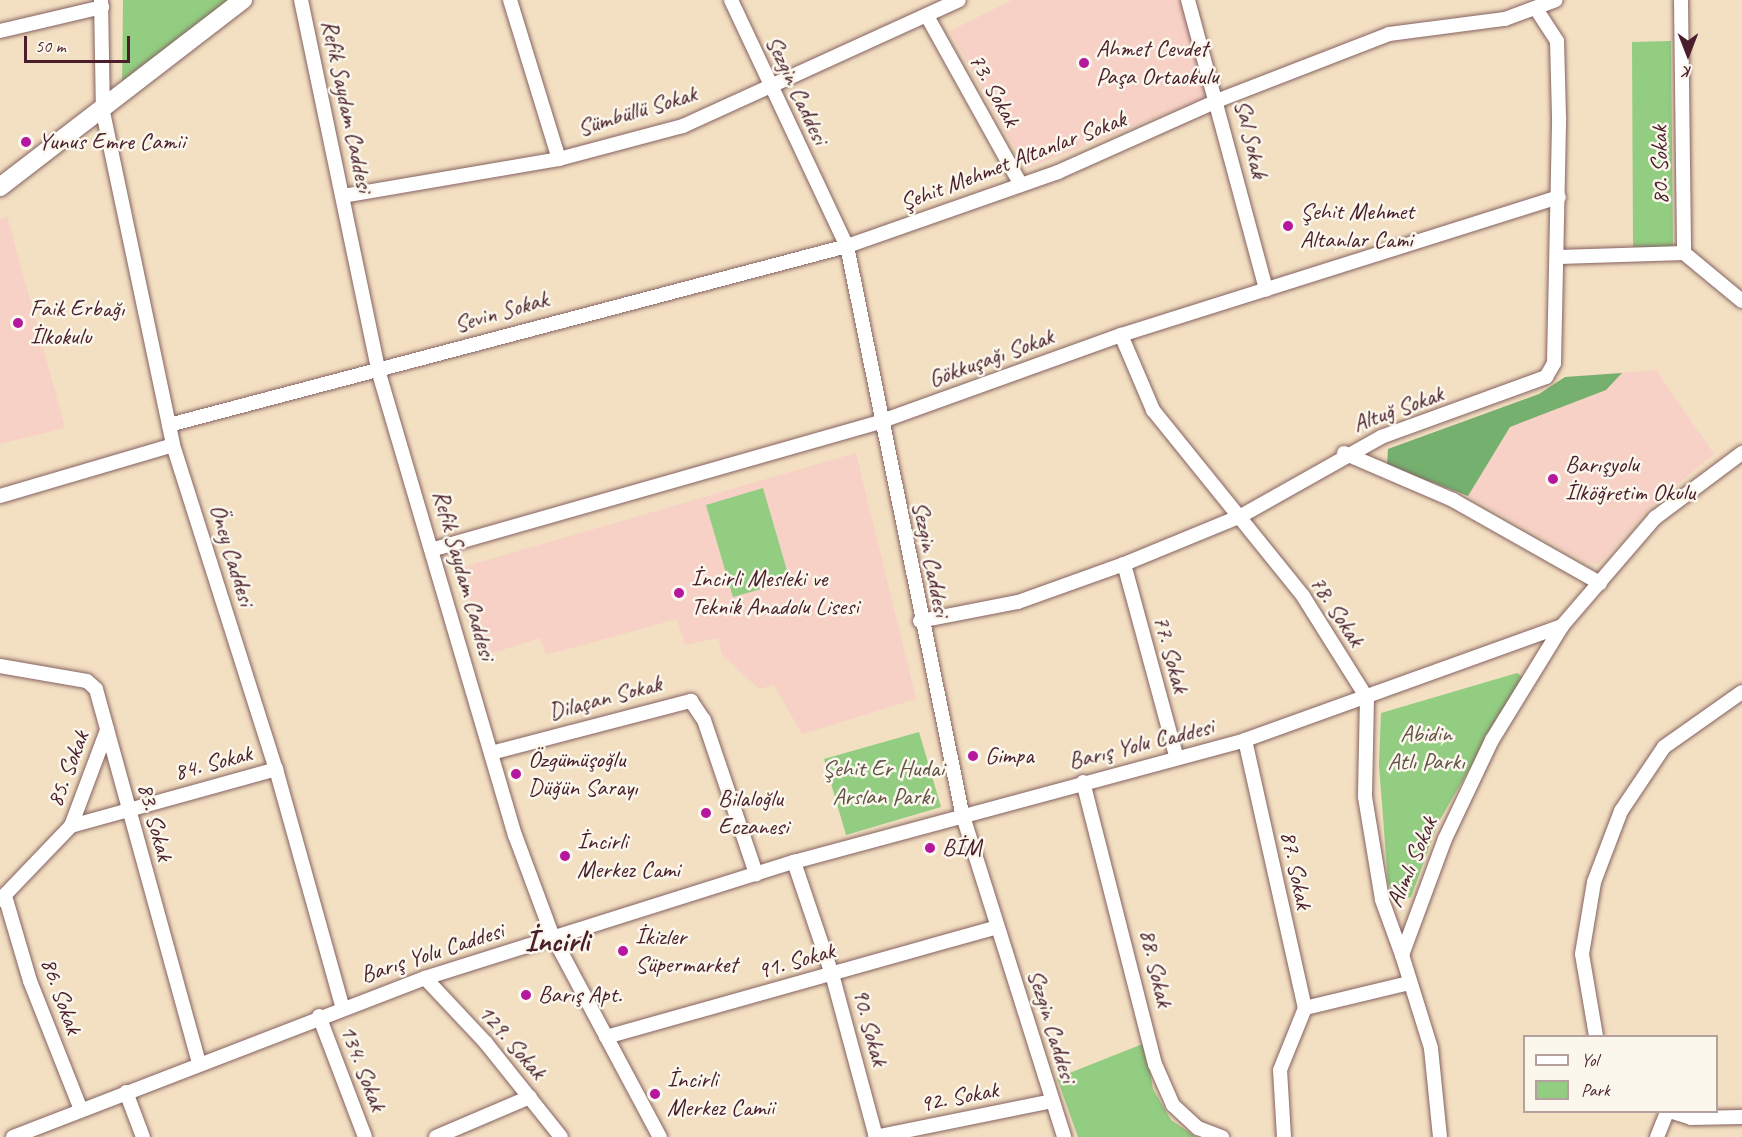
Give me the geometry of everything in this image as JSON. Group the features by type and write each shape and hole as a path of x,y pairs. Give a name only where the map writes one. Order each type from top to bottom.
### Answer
{"main road":[{"path":"0,187 103,112 243,0"}],"street":[{"name":"Refik Saydam Caddesi","path":"301,0 378,370 434,549 491,753 554,937 660,1137"},
{"path":"510,0 558,159"},
{"name":"Sezgin Caddesi","path":"731,0 768,84 847,246 920,621 962,813 1064,1137"},
{"name":"Sümbüllü Sokak","path":"343,196 558,159 683,126 768,84 959,0"},
{"name":"Sal Sokak","path":"1188,0 1219,100 1266,290"},
{"path":"1537,10 1556,0"},
{"name":"80. Sokak","path":"1681,0 1684,253"},
{"path":"0,31 101,4 103,112"},
{"name":"Şehit Mehmet Altanlar Sokak","path":"847,246 1021,185 1219,100 1389,34 1537,10"},
{"name":"Altuğ Sokak","path":"920,621 1018,602 1124,564 1241,516 1344,453 1546,377 1554,363 1558,257 1557,41 1537,10"},
{"name":"73. Sokak","path":"927,16 1021,185"},
{"name":"Öney Caddesi","path":"103,112 173,445 276,769 342,1006"},
{"name":"Gökkuşağı Sokak","path":"434,549 882,421 1121,335 1559,197"},
{"name":"Sevin Sokak","path":"169,426 847,246"},
{"path":"1558,257 1684,253 1742,301"},
{"name":"78. Sokak","path":"1121,335 1153,410 1241,516 1303,596 1367,698"},
{"path":"0,496 173,445"},
{"path":"1344,453 1453,500 1600,582"},
{"name":"Barış Yolu Caddesi","path":"13,1137 342,1006 425,978 794,862 962,813 1176,756 1245,741 1562,626 1655,518 1742,453"},
{"name":"77. Sokak","path":"1124,564 1176,756"},
{"name":"Alımlı Sokak","path":"1402,955 1445,838 1492,740 1562,626"},
{"name":"83. Sokak","path":"0,666 87,681 96,689 108,728 127,809 199,1063"},
{"path":"1596,1035 1582,954 1594,882 1621,811 1664,747 1742,692"},
{"path":"1367,698 1365,797 1382,900 1431,1048 1440,1137"},
{"name":"Dilaçan Sokak","path":"491,753 691,701 704,720 756,874"},
{"name":"85. Sokak","path":"2,898 71,826 108,728"},
{"name":"87. Sokak","path":"1245,741 1305,1008"},
{"name":"84. Sokak","path":"127,809 276,769"},
{"name":"88. Sokak","path":"1083,782 1155,1064 1173,1105 1198,1128 1222,1137"},
{"name":"85. Sokak","path":"71,826 127,809"},
{"name":"90. Sokak","path":"794,862 832,974 875,1137"},
{"name":"86. Sokak","path":"2,898 30,981 81,1110"},
{"name":"91. Sokak","path":"606,1037 997,927"},
{"name":"129. Sokak","path":"425,978 530,1097 561,1137"},
{"path":"1284,1137 1280,1070 1305,1008 1409,983"},
{"name":"134. Sokak","path":"319,1016 365,1137"},
{"path":"126,1092 143,1137"},
{"path":"435,1137 530,1097"},
{"name":"92. Sokak","path":"875,1137 1052,1101"},
{"path":"1657,1137 1667,1113"},
{"path":"1676,1113 1691,1118 1742,1117"}],"shaded area":[{"name":"Ahmet Cevdet Paşa Ortaokulu","path":"1012,0 1179,0 1211,95 1026,169 950,31"},
{"name":"Faik Erbağı İlkokulu","path":"7,216 65,428 0,444 0,219"},
{"name":"Barışyolu İlköğretim Okulu","path":"1656,370 1714,454 1653,504 1600,563 1587,563 1468,496 1387,465 1388,449 1539,394 1565,377"},
{"name":"İncirli Mesleki ve Teknik Anadolu Lisesi","path":"856,453 916,699 802,734 774,685 759,689 722,655 718,638 685,645 677,619 546,655 540,638 487,655 460,568"}],"green space":[{"path":"123,0 236,0 122,92"},
{"path":"1671,41 1673,247 1633,247 1632,42"},
{"path":"1622,373 1606,390 1510,427 1468,496 1387,465 1388,449 1539,394 1565,377"},
{"path":"763,488 790,581 733,597 706,505"},
{"name":"Abidin Atlı Parkı","path":"1517,673 1523,677 1438,823 1411,897 1397,901 1388,883 1379,765 1381,713"},
{"name":"Şehit Er Hudai Arslan Parkı","path":"919,732 941,807 846,835 824,759"},
{"path":"1145,1043 1153,1089 1171,1120 1196,1137 1078,1137 1057,1078"}],"place":[{"name":"Ahmet Cevdet Paşa Ortaokulu","path":"1084,63"},
{"name":"Yunus Emre Camii","path":"26,142"},
{"name":"Şehit Mehmet Altanlar Cami","path":"1288,226"},
{"name":"Faik Erbağı İlkokulu","path":"18,323"},
{"name":"Barışyolu İlköğretim Okulu","path":"1553,479"},
{"name":"İncirli Mesleki ve Teknik Anadolu Lisesi","path":"679,593"},
{"name":"Gimpa","path":"973,756"},
{"name":"Özgümüşoğlu Düğün Sarayı","path":"516,774"},
{"name":"Bilaloğlu Eczanesi","path":"706,813"},
{"name":"BİM","path":"930,848"},
{"name":"İncirli Merkez Cami","path":"565,856"},
{"name":"İkizler Süpermarket","path":"623,951"},
{"name":"Barış Apt.","path":"526,995"},
{"name":"İncirli Merkez Camii","path":"655,1094"}],"district":[{"name":"İncirli","path":"557,941"}]}
